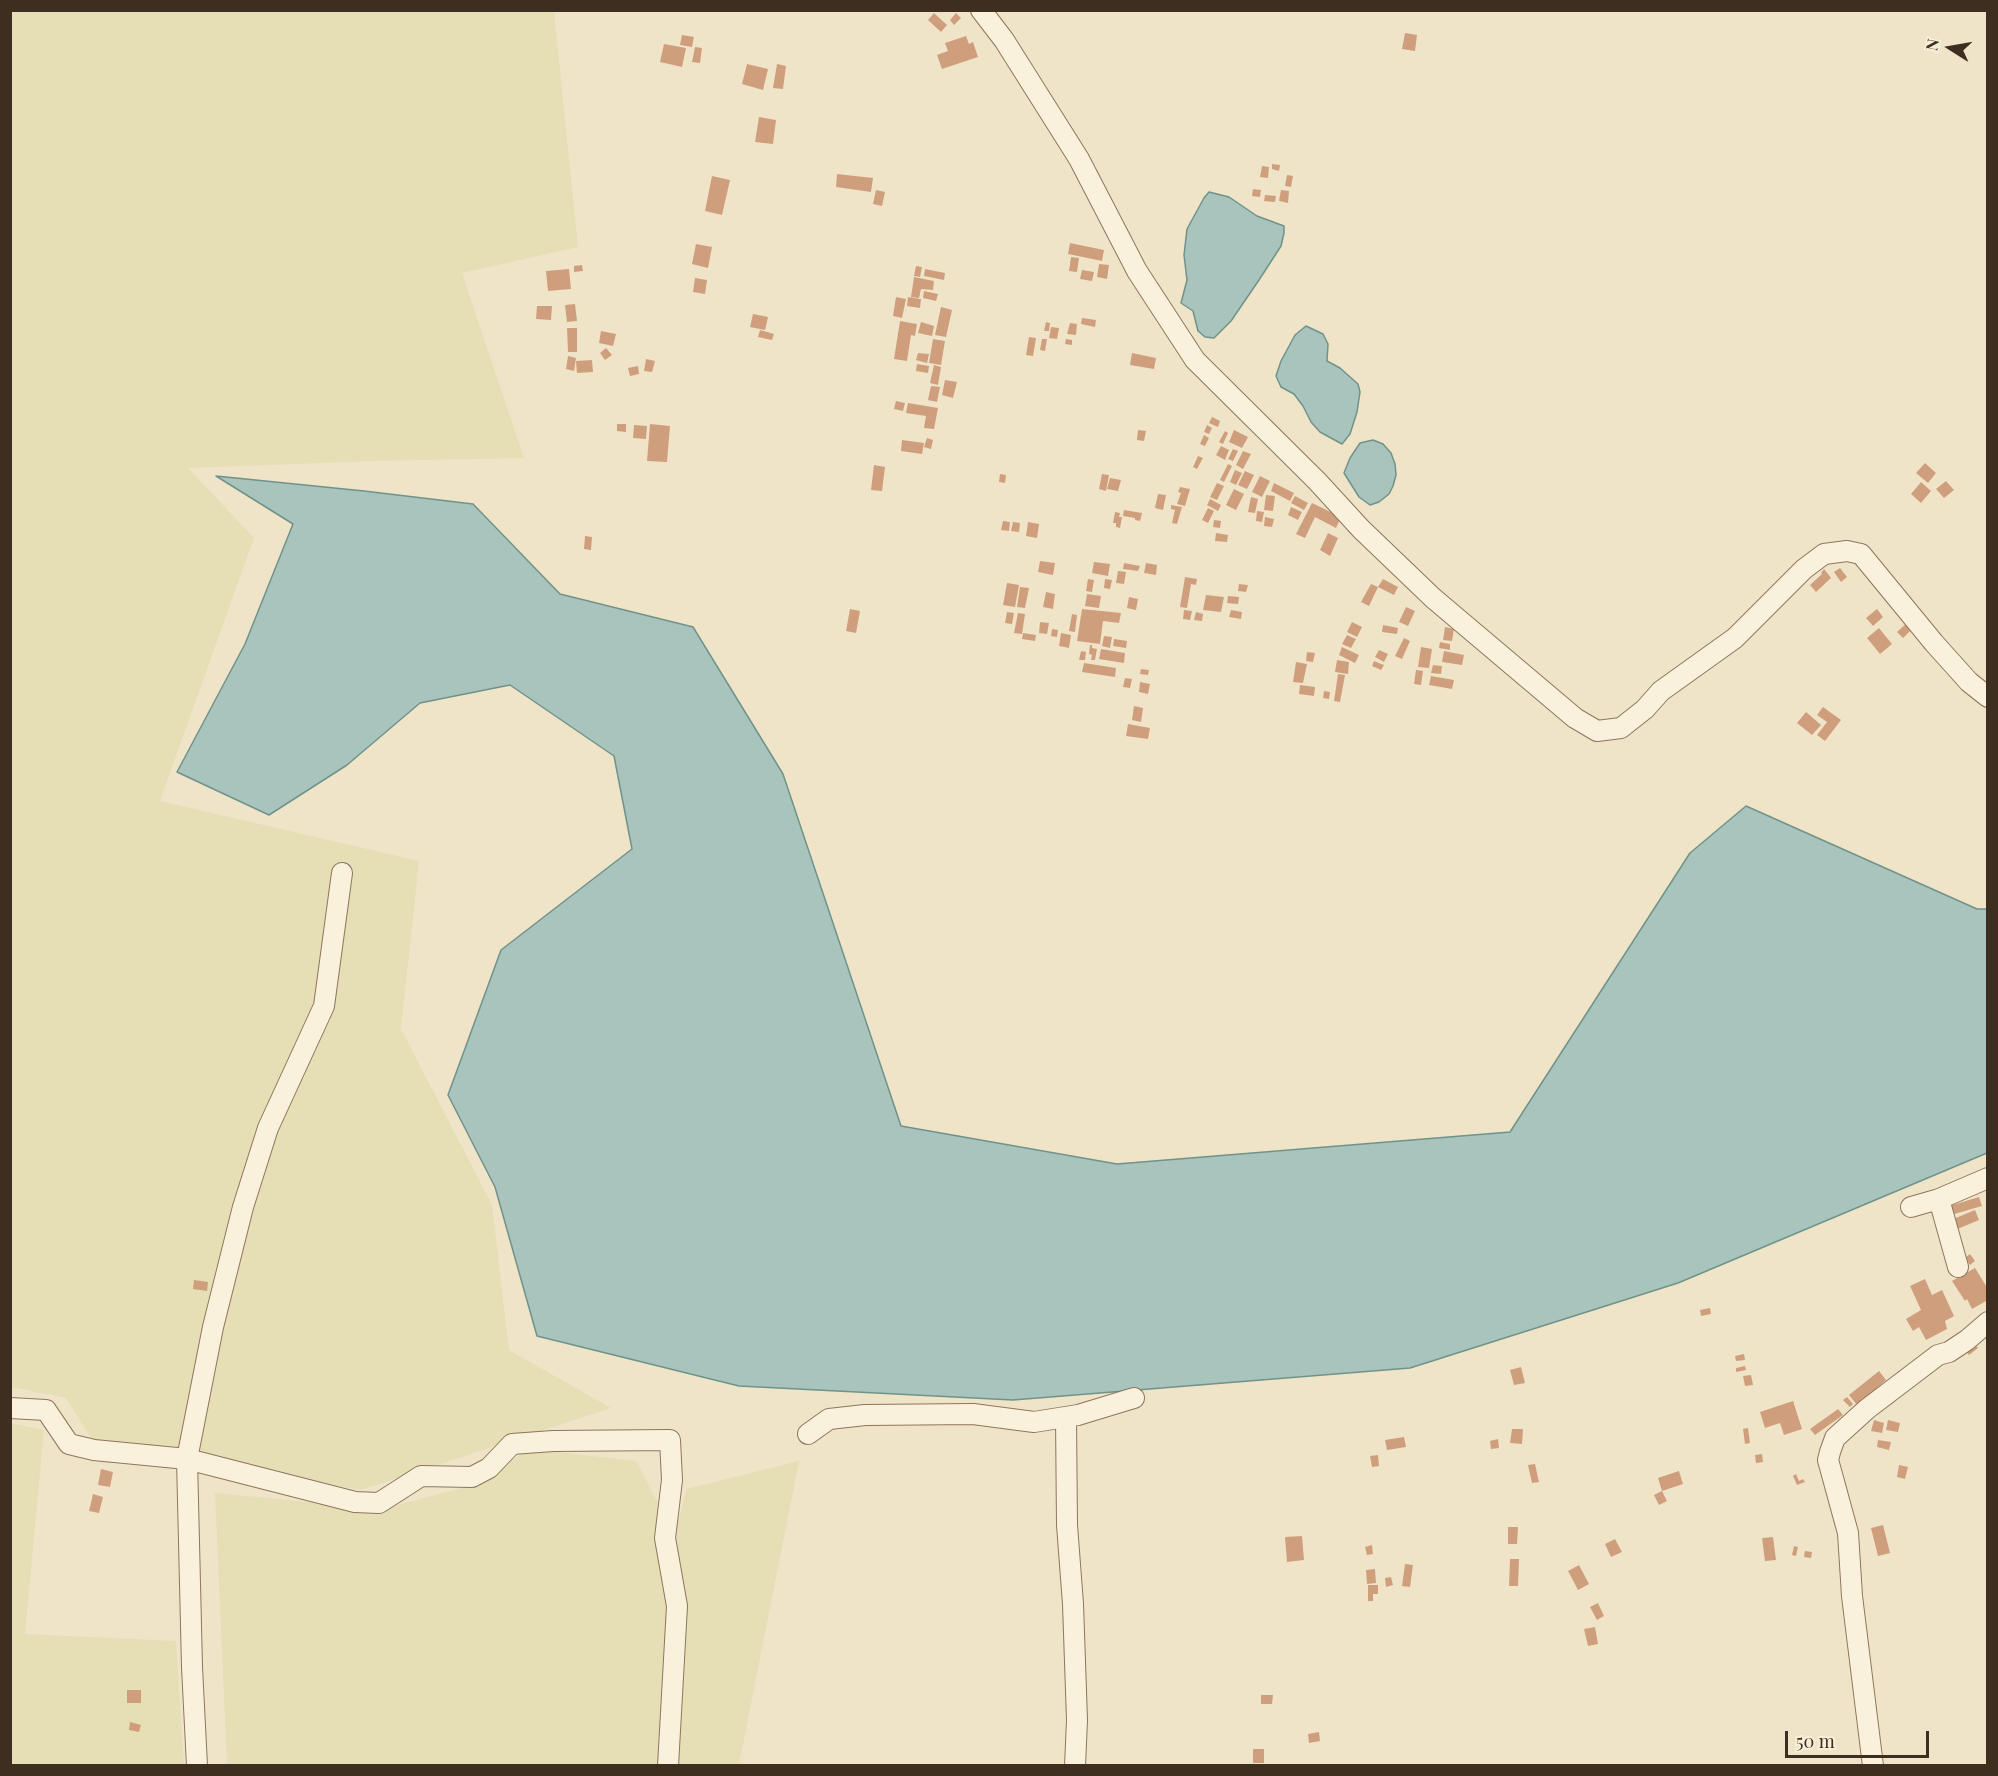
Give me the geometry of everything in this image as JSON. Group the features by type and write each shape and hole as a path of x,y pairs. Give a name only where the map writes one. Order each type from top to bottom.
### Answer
{"street":[{"path":"981,10 1004,40 1079,159 1137,271 1196,360 1317,481 1360,529 1432,598 1575,718 1597,731 1621,728 1645,709 1661,691 1734,638 1804,569 1824,554 1847,551 1861,554 1934,643 1970,682 1988,697"},
{"path":"197,1766 187,1459 213,1327 246,1196 268,1128 324,1006 342,873"},
{"path":"1911,1207 1939,1199 1988,1178"},
{"path":"1939,1199 1958,1267"},
{"path":"1873,1766 1852,1596 1848,1533 1828,1460 1835,1438 1867,1409 1938,1355 1948,1352 1967,1340 1983,1321"},
{"path":"808,1434 829,1419 865,1415 973,1414 1034,1422 1066,1417 1134,1398"},
{"path":"10,1408 46,1410 69,1444 94,1450 187,1459 355,1502 379,1503 421,1476 472,1477 489,1468 512,1444 553,1441 670,1440 672,1480 665,1538 677,1606 668,1766"},
{"path":"1066,1417 1067,1525 1077,1720 1075,1766"}],"shaded area":[{"path":"10,11 554,11 578,247 462,273 524,458 188,468 254,538 160,801 419,861 401,1029 492,1205 509,1350 611,1408 361,1490 95,1445 66,1398 11,1387"},
{"path":"10,1423 44,1430 25,1634 176,1641 184,1765 11,1765"},
{"path":"530,1449 636,1461 658,1503 667,1538 665,1700 659,1765 227,1765 215,1493 382,1509 469,1486"},
{"path":"799,1461 739,1765 665,1766 674,1536 687,1489"}],"water":[{"path":"1209,192 1229,197 1257,216 1284,226 1281,246 1231,321 1214,338 1205,337 1198,331 1193,311 1181,303 1187,280 1184,255 1187,229"},
{"path":"1306,326 1323,334 1328,344 1327,361 1340,368 1358,384 1360,392 1357,412 1350,434 1342,444 1320,432 1294,394 1281,387 1276,376 1295,335"},
{"path":"1373,440 1383,444 1391,453 1396,475 1389,494 1379,502 1370,505 1359,497 1344,473 1360,443"},
{"path":"216,476 473,504 560,594 693,627 783,774 901,1126 1117,1164 1510,1132 1690,853 1746,806 1977,909 1987,909 1987,1153 1678,1283 1410,1368 1013,1400 739,1386 537,1336 495,1187 448,1095 501,950 632,849 614,756 510,685 420,703 347,765 269,815 177,772 245,644 293,524"}],"building":[{"path":"934,13 947,25 941,32 928,20"},
{"path":"956,13 961,18 954,25 950,20"},
{"path":"1405,33 1417,35 1415,51 1402,49"},
{"path":"682,35 694,37 692,47 680,45"},
{"path":"966,36 969,44 973,42 978,57 942,69 937,55 948,51 945,43"},
{"path":"664,44 686,48 682,67 660,62"},
{"path":"695,47 702,48 700,63 692,62"},
{"path":"747,64 768,69 763,90 742,84"},
{"path":"777,64 786,66 783,89 773,88"},
{"path":"759,117 776,120 773,144 755,142"},
{"path":"1272,164 1280,165 1279,171 1272,169"},
{"path":"1262,166 1269,167 1268,178 1260,177"},
{"path":"837,174 873,178 871,192 836,187"},
{"path":"1287,175 1293,176 1291,187 1285,186"},
{"path":"712,176 730,180 722,215 705,211"},
{"path":"1253,189 1261,190 1260,197 1252,196"},
{"path":"876,190 885,192 882,206 873,204"},
{"path":"1281,190 1289,191 1288,203 1279,201"},
{"path":"1265,195 1276,196 1275,202 1264,201"},
{"path":"1070,243 1104,250 1102,261 1068,254"},
{"path":"696,244 712,247 708,268 692,264"},
{"path":"1071,257 1079,258 1077,272 1069,271"},
{"path":"1099,264 1109,265 1107,279 1097,277"},
{"path":"582,265 583,271 574,272 574,266"},
{"path":"916,266 922,267 920,277 914,276"},
{"path":"569,269 571,289 548,291 546,271"},
{"path":"925,269 945,273 944,280 924,276"},
{"path":"1082,270 1094,272 1092,281 1080,279"},
{"path":"914,277 934,281 933,290 921,289 919,298 911,297"},
{"path":"695,278 707,280 705,294 693,292"},
{"path":"924,291 938,294 936,301 923,298"},
{"path":"896,297 906,299 902,318 893,316"},
{"path":"908,297 921,299 920,308 907,306"},
{"path":"575,304 577,321 567,322 565,305"},
{"path":"537,306 552,306 551,320 536,319"},
{"path":"941,307 952,310 946,337 935,335"},
{"path":"753,314 768,317 765,330 750,327"},
{"path":"1082,318 1096,320 1095,327 1081,324"},
{"path":"900,321 917,324 915,336 911,335 907,361 894,359"},
{"path":"921,322 934,326 932,336 918,333"},
{"path":"1046,322 1050,323 1049,331 1044,331"},
{"path":"1070,323 1077,324 1076,335 1067,334"},
{"path":"1051,327 1059,328 1057,339 1049,338"},
{"path":"567,328 577,328 577,352 568,352"},
{"path":"760,330 774,334 772,340 758,337"},
{"path":"601,331 616,334 613,346 599,343"},
{"path":"1029,337 1036,338 1033,356 1026,355"},
{"path":"933,339 945,341 941,365 929,363"},
{"path":"1042,339 1047,339 1045,351 1040,350"},
{"path":"1066,339 1072,340 1072,345 1065,344"},
{"path":"606,348 612,355 605,360 600,353"},
{"path":"918,353 929,354 927,363 916,360"},
{"path":"1132,353 1156,358 1154,369 1130,365"},
{"path":"568,356 576,358 574,371 566,369"},
{"path":"646,359 655,361 652,372 644,371"},
{"path":"592,360 593,372 577,373 576,361"},
{"path":"917,364 929,366 928,373 916,371"},
{"path":"934,365 941,367 938,385 930,383"},
{"path":"638,366 639,374 630,376 628,368"},
{"path":"945,380 957,382 953,398 942,395"},
{"path":"931,386 940,387 937,402 928,400"},
{"path":"896,401 905,403 903,411 894,409"},
{"path":"908,403 938,408 934,429 924,428 926,416 906,413"},
{"path":"1212,417 1220,421 1218,427 1209,423"},
{"path":"617,424 626,424 626,432 617,431"},
{"path":"650,424 670,426 667,462 647,461"},
{"path":"634,425 647,426 646,439 633,438"},
{"path":"1207,425 1212,428 1209,434 1204,432"},
{"path":"1138,430 1146,431 1144,441 1137,440"},
{"path":"1234,430 1248,437 1242,448 1229,442"},
{"path":"1225,431 1228,433 1223,444 1219,442"},
{"path":"1204,435 1209,438 1205,446 1200,444"},
{"path":"927,438 933,440 931,449 924,447"},
{"path":"902,440 924,443 922,454 901,451"},
{"path":"1221,446 1229,450 1225,460 1216,455"},
{"path":"1233,449 1238,451 1233,461 1228,459"},
{"path":"1243,451 1251,454 1243,469 1236,465"},
{"path":"1198,456 1203,458 1197,469 1193,467"},
{"path":"1925,463 1936,473 1928,483 1916,473"},
{"path":"1228,464 1232,466 1224,482 1220,480"},
{"path":"874,465 885,467 882,491 871,490"},
{"path":"1235,470 1242,473 1236,485 1230,482"},
{"path":"1245,471 1254,475 1247,489 1238,485"},
{"path":"1000,474 1006,475 1005,483 999,482"},
{"path":"1102,474 1109,475 1106,491 1099,489"},
{"path":"1260,476 1270,481 1262,497 1252,492"},
{"path":"1110,478 1121,480 1118,491 1107,489"},
{"path":"1946,481 1954,490 1944,498 1936,489"},
{"path":"1921,482 1931,491 1921,503 1911,494"},
{"path":"1217,483 1224,486 1217,500 1210,497"},
{"path":"1274,483 1294,493 1290,501 1271,491"},
{"path":"1180,487 1190,489 1185,506 1177,504 1181,493 1178,492"},
{"path":"1234,489 1244,494 1236,510 1226,505"},
{"path":"1158,494 1166,495 1163,510 1155,508"},
{"path":"1266,495 1275,496 1273,511 1264,510"},
{"path":"1295,496 1308,503 1304,510 1291,503"},
{"path":"1251,497 1258,499 1255,513 1248,512"},
{"path":"1210,499 1221,505 1218,511 1207,505"},
{"path":"1312,503 1341,517 1336,528 1315,517 1305,538 1296,534"},
{"path":"1171,505 1182,507 1177,524 1172,523 1175,510 1171,509"},
{"path":"1291,507 1302,512 1298,520 1288,515"},
{"path":"1208,508 1214,511 1208,523 1202,520"},
{"path":"1124,510 1142,513 1140,521 1123,516"},
{"path":"1257,511 1264,512 1262,522 1256,521"},
{"path":"1115,512 1120,513 1119,517 1122,517 1120,528 1113,523"},
{"path":"1265,517 1274,519 1272,527 1264,526"},
{"path":"1214,520 1221,521 1220,528 1213,527"},
{"path":"1003,521 1010,522 1009,531 1001,530"},
{"path":"1013,522 1020,523 1019,532 1011,531"},
{"path":"1028,522 1039,524 1037,538 1026,536"},
{"path":"1216,533 1228,535 1227,542 1215,541"},
{"path":"1328,533 1338,538 1330,556 1320,550"},
{"path":"585,536 592,537 591,550 584,549"},
{"path":"1040,561 1055,563 1053,575 1038,572"},
{"path":"1094,562 1110,564 1108,576 1092,573"},
{"path":"1124,563 1140,566 1138,571 1123,569"},
{"path":"1146,563 1157,565 1156,575 1144,573"},
{"path":"1840,568 1847,577 1841,582 1834,572"},
{"path":"1824,569 1831,578 1816,592 1810,585"},
{"path":"1118,571 1126,572 1124,584 1116,583"},
{"path":"1185,577 1197,579 1196,585 1191,584 1187,608 1180,607"},
{"path":"1088,579 1094,580 1092,592 1086,591"},
{"path":"1105,579 1112,580 1110,589 1104,588"},
{"path":"1383,579 1398,587 1394,595 1378,587"},
{"path":"1007,583 1019,585 1015,607 1003,605"},
{"path":"1239,584 1248,585 1246,592 1238,591"},
{"path":"1371,584 1378,587 1369,606 1361,602"},
{"path":"1020,587 1029,588 1025,608 1017,607"},
{"path":"1046,592 1055,594 1053,609 1043,607"},
{"path":"1087,594 1101,596 1099,608 1085,606"},
{"path":"1206,595 1224,597 1221,612 1203,610"},
{"path":"1228,596 1239,597 1238,604 1227,603"},
{"path":"1129,597 1138,599 1136,610 1127,608"},
{"path":"1406,607 1415,611 1408,626 1399,622"},
{"path":"850,609 860,611 856,633 846,631"},
{"path":"1082,609 1121,613 1119,623 1103,621 1100,644 1077,641"},
{"path":"1877,609 1883,617 1873,626 1866,618"},
{"path":"1184,610 1192,611 1190,620 1183,619"},
{"path":"1231,610 1242,612 1241,619 1229,617"},
{"path":"1007,612 1014,613 1012,624 1005,623"},
{"path":"1196,612 1203,614 1202,621 1194,620"},
{"path":"1018,613 1025,614 1022,634 1014,633"},
{"path":"1072,614 1077,615 1075,632 1069,631"},
{"path":"1909,621 1914,627 1903,638 1897,632"},
{"path":"1040,622 1049,623 1047,634 1039,633"},
{"path":"1352,622 1362,627 1357,637 1347,632"},
{"path":"1383,625 1398,628 1397,634 1382,632"},
{"path":"1445,627 1454,629 1452,641 1443,640"},
{"path":"1879,628 1892,644 1880,654 1867,638"},
{"path":"1052,629 1058,630 1057,637 1051,636"},
{"path":"1023,633 1036,635 1035,641 1022,639"},
{"path":"1061,633 1071,635 1069,648 1059,646"},
{"path":"1347,635 1356,639 1351,648 1342,644"},
{"path":"1104,636 1112,637 1110,648 1102,646"},
{"path":"1404,638 1410,641 1402,659 1395,656"},
{"path":"1114,639 1127,641 1126,648 1113,646"},
{"path":"1440,642 1450,644 1450,650 1439,648"},
{"path":"1090,645 1097,649 1095,660 1091,660 1092,655 1089,654"},
{"path":"1342,647 1359,655 1355,663 1339,655"},
{"path":"1421,647 1432,649 1429,668 1418,667"},
{"path":"1101,649 1125,653 1124,663 1099,659"},
{"path":"1379,650 1388,654 1384,662 1375,657"},
{"path":"1081,651 1086,652 1085,660 1079,660"},
{"path":"1444,651 1464,655 1462,665 1442,662"},
{"path":"1307,652 1315,653 1313,662 1306,661"},
{"path":"1337,660 1349,662 1348,674 1335,672"},
{"path":"1374,661 1384,665 1381,670 1372,666"},
{"path":"1296,662 1307,664 1303,683 1293,682"},
{"path":"1084,663 1116,668 1115,677 1082,672"},
{"path":"1433,665 1442,666 1441,674 1431,673"},
{"path":"1141,669 1149,670 1148,675 1140,674"},
{"path":"1416,670 1423,671 1421,685 1414,684"},
{"path":"1338,674 1345,675 1340,702 1334,701"},
{"path":"1431,676 1454,680 1452,689 1429,685"},
{"path":"1125,678 1132,679 1130,688 1123,687"},
{"path":"1140,682 1150,684 1148,694 1139,692"},
{"path":"1300,685 1315,687 1314,696 1299,694"},
{"path":"1324,691 1330,692 1329,699 1323,698"},
{"path":"1134,706 1143,708 1141,722 1132,720"},
{"path":"1823,707 1841,720 1825,741 1817,735 1827,722 1817,715"},
{"path":"1806,712 1821,725 1812,735 1797,723"},
{"path":"1128,724 1150,728 1148,739 1126,736"},
{"path":"1979,1197 1982,1206 1951,1215 1946,1207"},
{"path":"1975,1210 1979,1220 1955,1230 1951,1220"},
{"path":"1970,1254 1975,1261 1970,1265 1965,1258"},
{"path":"1975,1268 1988,1289 1988,1300 1972,1309 1952,1281"},
{"path":"1925,1279 1932,1295 1942,1290 1954,1316 1945,1321 1947,1329 1926,1340 1919,1327 1913,1331 1906,1319 1921,1310 1910,1286"},
{"path":"194,1280 208,1282 207,1291 193,1289"},
{"path":"1710,1308 1711,1314 1701,1316 1700,1310"},
{"path":"1973,1342 1978,1348 1969,1355 1964,1349"},
{"path":"1744,1354 1745,1360 1736,1361 1735,1356"},
{"path":"1745,1366 1746,1370 1736,1372 1736,1368"},
{"path":"1521,1367 1525,1383 1514,1385 1510,1370"},
{"path":"1879,1371 1886,1380 1857,1405 1849,1395"},
{"path":"1751,1375 1753,1385 1745,1386 1743,1376"},
{"path":"1847,1397 1853,1404 1850,1407 1843,1400"},
{"path":"1793,1401 1802,1429 1784,1435 1780,1423 1765,1428 1760,1412"},
{"path":"1838,1409 1843,1415 1815,1435 1810,1429"},
{"path":"1874,1420 1884,1423 1882,1433 1871,1431"},
{"path":"1888,1420 1900,1423 1898,1432 1886,1430"},
{"path":"1748,1428 1750,1443 1745,1444 1743,1429"},
{"path":"1512,1429 1523,1429 1522,1444 1510,1443"},
{"path":"1404,1437 1406,1447 1387,1450 1385,1440"},
{"path":"1498,1439 1499,1448 1491,1449 1490,1441"},
{"path":"1878,1440 1891,1442 1889,1450 1877,1447"},
{"path":"1762,1454 1763,1462 1756,1463 1755,1455"},
{"path":"1378,1455 1379,1466 1372,1467 1370,1456"},
{"path":"1535,1464 1539,1482 1532,1483 1528,1465"},
{"path":"1899,1465 1908,1467 1905,1479 1897,1477"},
{"path":"101,1469 113,1472 110,1487 98,1485"},
{"path":"1679,1471 1683,1484 1662,1491 1658,1478"},
{"path":"1796,1474 1799,1481 1803,1479 1805,1482 1797,1485 1793,1476"},
{"path":"1662,1491 1667,1501 1659,1505 1654,1495"},
{"path":"93,1494 103,1497 99,1513 89,1511"},
{"path":"1883,1525 1890,1553 1878,1556 1871,1528"},
{"path":"1508,1527 1518,1527 1517,1544 1508,1544"},
{"path":"1302,1536 1304,1560 1287,1562 1285,1537"},
{"path":"1773,1537 1776,1560 1765,1561 1762,1538"},
{"path":"1615,1539 1622,1552 1611,1557 1605,1544"},
{"path":"1372,1545 1373,1554 1367,1555 1365,1547"},
{"path":"1794,1546 1798,1547 1796,1556 1792,1555"},
{"path":"1805,1551 1812,1552 1811,1558 1804,1557"},
{"path":"1510,1559 1519,1559 1518,1586 1509,1586"},
{"path":"1405,1564 1413,1565 1410,1587 1402,1586"},
{"path":"1579,1565 1589,1584 1578,1590 1568,1571"},
{"path":"1375,1569 1376,1583 1367,1584 1366,1570"},
{"path":"1391,1577 1393,1585 1386,1587 1385,1578"},
{"path":"1368,1585 1378,1585 1378,1594 1373,1594 1373,1601 1368,1601"},
{"path":"1598,1603 1604,1616 1597,1620 1590,1607"},
{"path":"1595,1627 1598,1644 1588,1646 1584,1629"},
{"path":"127,1690 141,1690 141,1703 127,1703"},
{"path":"1261,1695 1273,1695 1272,1704 1261,1704"},
{"path":"130,1722 141,1725 139,1732 129,1730"},
{"path":"1319,1732 1320,1741 1309,1743 1308,1734"},
{"path":"1253,1749 1264,1749 1264,1763 1253,1763"}]}
